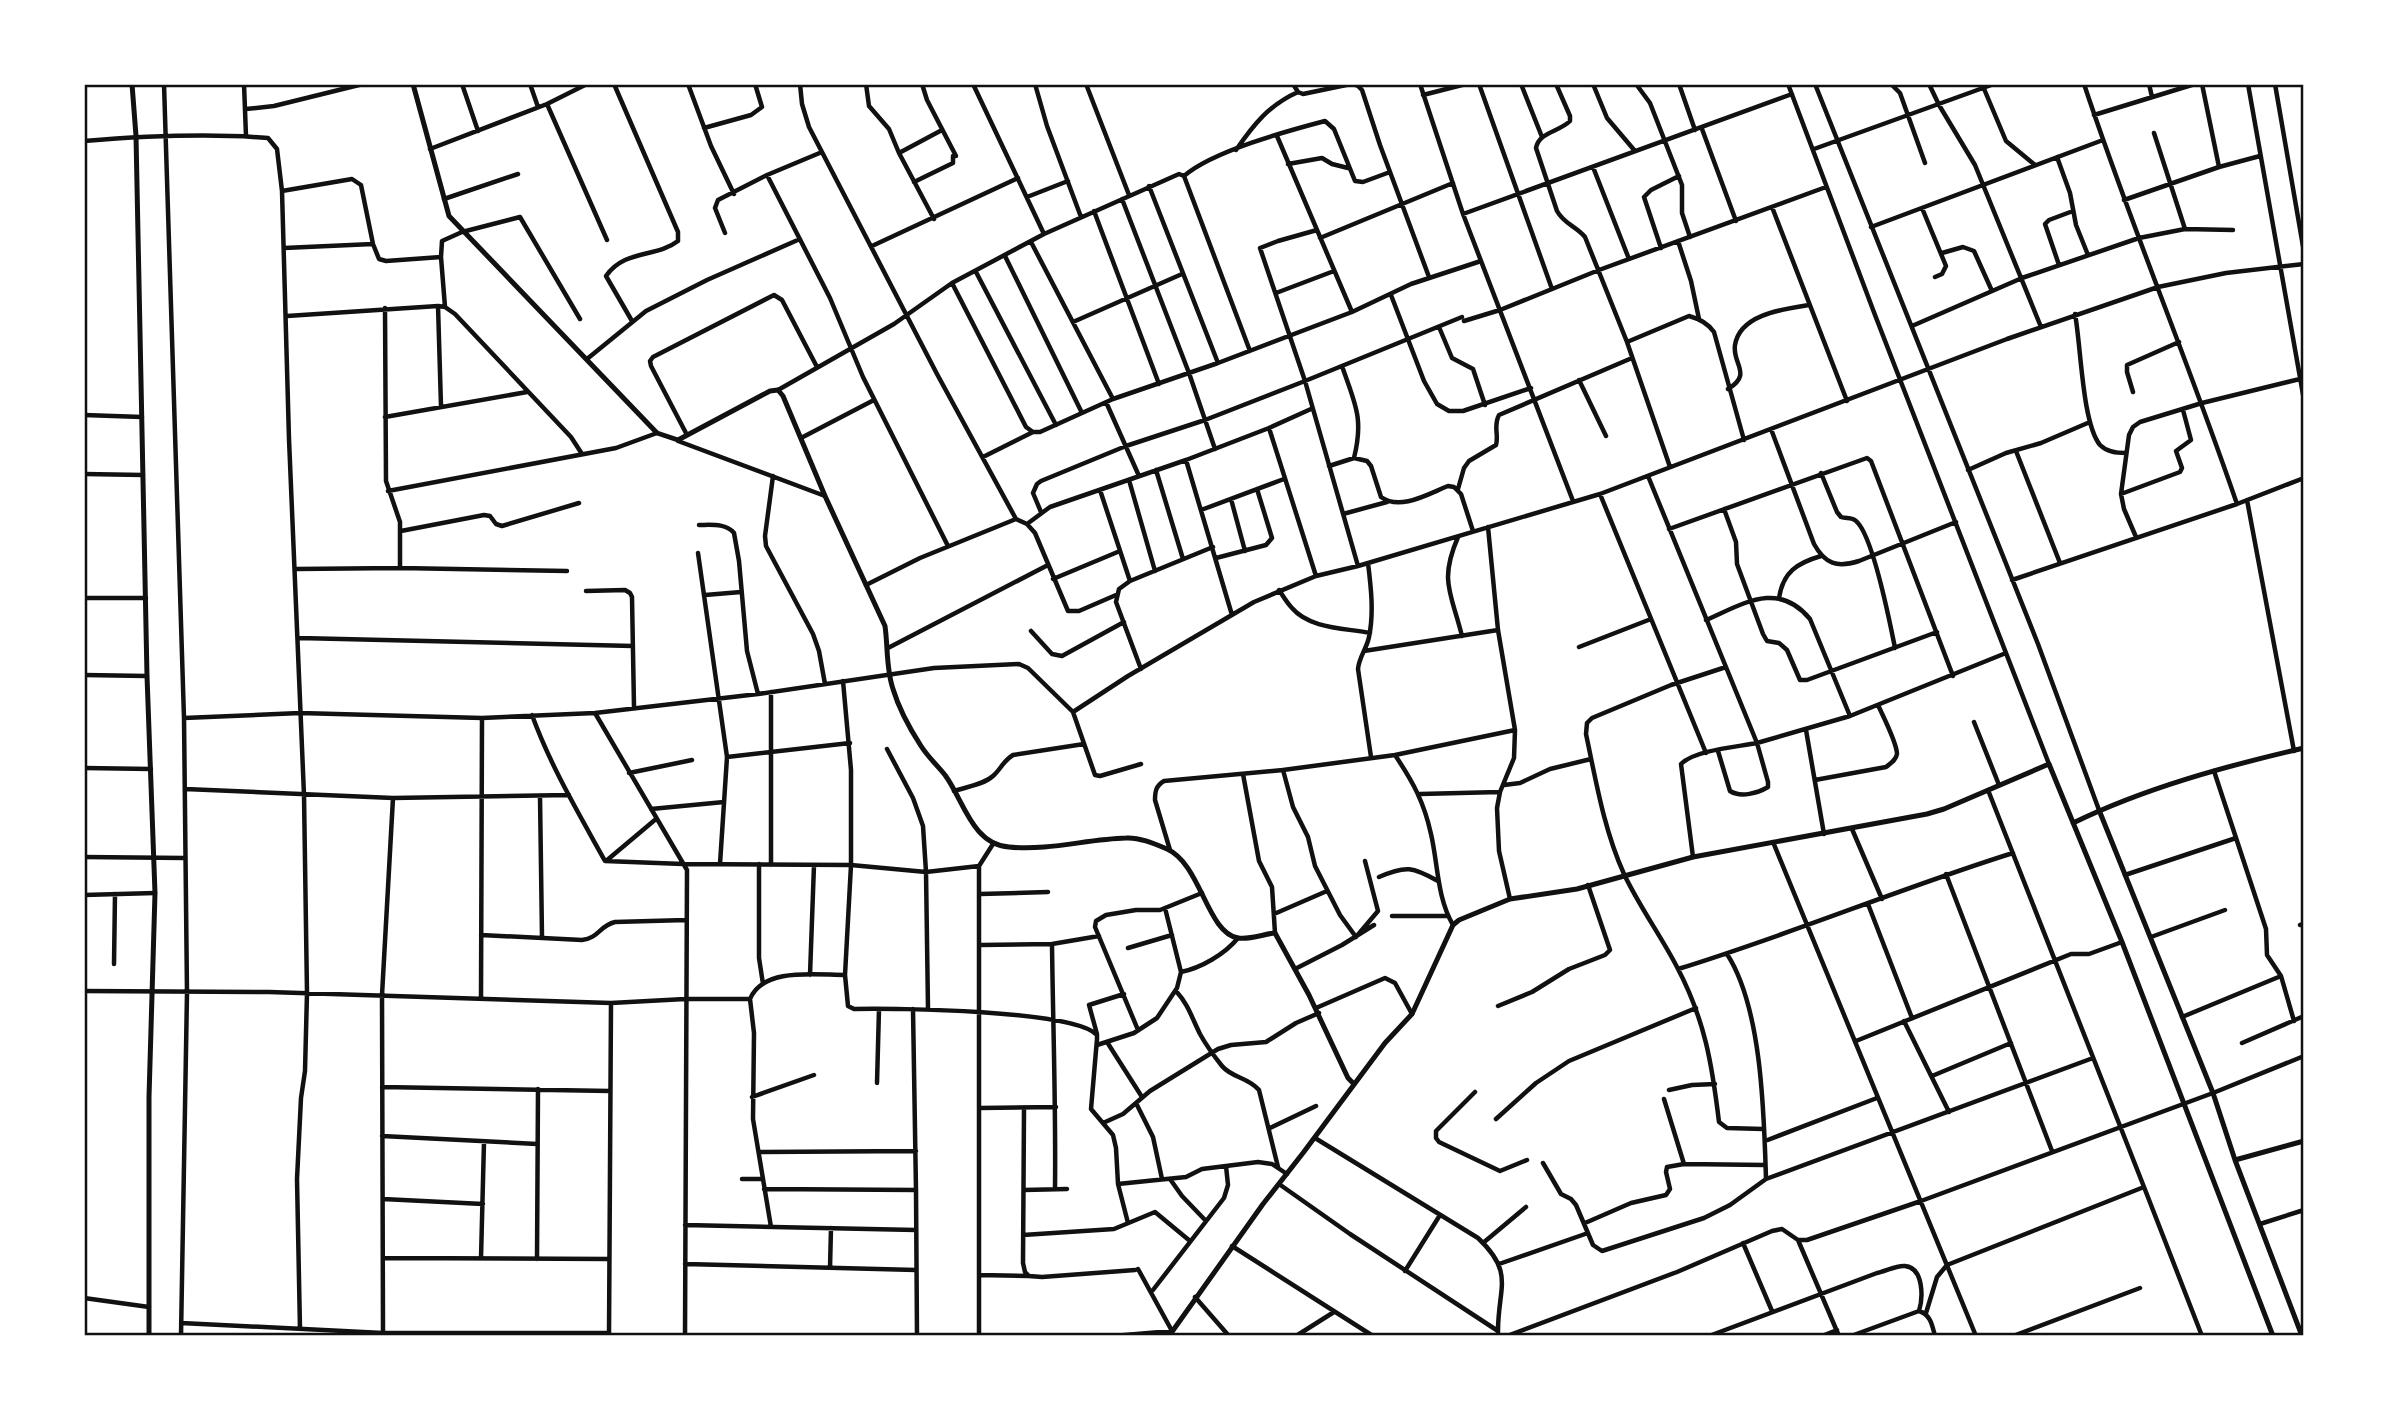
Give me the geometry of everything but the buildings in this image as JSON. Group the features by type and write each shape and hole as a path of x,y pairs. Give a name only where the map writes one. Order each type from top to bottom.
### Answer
{"street":[{"path":"132,84 136,136 155,893 149,1097 149,1336"},
{"path":"164,84 185,789 187,993 181,1336"},
{"path":"244,84 246,136"},
{"path":"246,110 274,106 363,84"},
{"path":"413,84 449,216 657,433 825,496"},
{"path":"463,84 478,131"},
{"path":"530,84 538,107"},
{"path":"430,149 547,104 587,84"},
{"path":"614,84 678,232 678,241 672,246 632,256 617,264 606,276 632,321"},
{"path":"688,84 704,128 734,194"},
{"path":"704,128 758,111 762,107 755,84"},
{"path":"800,84 802,104 809,127 937,374 1016,519 1027,524 1035,533 1065,607 1073,613 1116,595 1130,581 1213,547"},
{"path":"866,84 869,106 889,129 934,219"},
{"path":"914,182 953,163 953,156 956,156 927,100 922,84"},
{"path":"973,84 1044,234"},
{"path":"1035,84 1081,217"},
{"path":"1086,84 1129,195"},
{"path":"1293,84 1298,92 1303,94 1356,84 1362,90 1429,277"},
{"path":"1420,84 1452,183 1573,501"},
{"path":"1423,95 1466,84"},
{"path":"1479,84 1552,289"},
{"path":"1521,84 1542,137"},
{"path":"1556,84 1570,121 1542,137 1536,148 1561,219 1585,237 1599,270 1670,467"},
{"path":"1593,84 1607,118 1635,151"},
{"path":"1636,84 1650,103 1679,176 1683,191 1682,213 1689,237"},
{"path":"1679,84 1695,130"},
{"path":"1788,84 1900,380 2049,764 2122,942 2273,1336"},
{"path":"1815,84 2038,644 2099,810 2213,1093 2235,1160 2302,1336"},
{"path":"1891,84 1900,93 1925,163"},
{"path":"1929,84 1984,184 2041,327"},
{"path":"1814,149 1939,105 1982,86 1994,84"},
{"path":"2084,84 2124,200 2202,403 2237,504"},
{"path":"2149,84 2152,97"},
{"path":"2094,115 2194,84"},
{"path":"2202,84 2219,167"},
{"path":"2248,84 2304,400"},
{"path":"2275,84 2304,252"},
{"path":"1982,86 2006,141 2036,165"},
{"path":"1236,150 1270,107 1298,92"},
{"path":"1464,214 1792,94"},
{"path":"547,104 607,240"},
{"path":"678,440 770,391 778,390 894,324 952,283 1044,234 1175,174 1184,176 1203,162 1276,135 1325,121 1334,129 1353,178 1359,183 1390,172"},
{"path":"1702,129 1736,221"},
{"path":"899,153 942,130"},
{"path":"2154,133 2185,229"},
{"path":"1276,135 1352,313"},
{"path":"84,141 136,136 246,136 268,138 277,149 282,191 304,796 307,993 305,1071 297,1179 300,1329"},
{"path":"1871,227 2103,141"},
{"path":"725,233 715,205 718,200 767,175 822,152"},
{"path":"2124,200 2219,167 2260,156"},
{"path":"1288,164 1322,158 1332,164 1349,168"},
{"path":"2057,158 2070,193 2076,225 2088,255"},
{"path":"1593,167 1629,259"},
{"path":"443,200 518,174"},
{"path":"767,175 830,298 875,400 948,546"},
{"path":"1184,176 1250,351"},
{"path":"1661,248 1644,197 1651,190 1679,176"},
{"path":"872,246 1018,178"},
{"path":"282,191 346,179 357,181 377,256 383,261 441,257"},
{"path":"1027,197 1068,181"},
{"path":"1320,238 1452,183"},
{"path":"1149,186 1218,363"},
{"path":"1041,512 1034,493 1037,484 1126,446 1205,420 1439,327 1500,310 1599,270 1826,187"},
{"path":"1122,199 1189,373 1215,449"},
{"path":"1772,207 1847,401"},
{"path":"1922,208 1946,266 1936,277"},
{"path":"1094,211 1159,384"},
{"path":"2059,265 2045,225 2049,219 2073,211"},
{"path":"445,307 442,241 463,232 520,217 580,319"},
{"path":"1912,326 2022,278 2138,238 2185,229 2233,230"},
{"path":"1317,230 1260,248 1305,381 1358,566"},
{"path":"587,359 646,311 800,239"},
{"path":"1031,242 1113,399"},
{"path":"1678,242 1691,281 1699,319"},
{"path":"284,248 373,244"},
{"path":"1942,253 1963,247 1974,251 1992,291"},
{"path":"1005,256 1082,413"},
{"path":"983,457 1033,432 1040,432 1113,399 1352,313 1429,277 1481,261"},
{"path":"1073,712 1141,668 1232,615 1279,590 1316,576 1600,494 2075,314 2158,287 2226,273 2304,264"},
{"path":"1276,293 1334,271"},
{"path":"975,272 1056,425"},
{"path":"1073,322 1182,274"},
{"path":"952,283 1026,426 1033,432"},
{"path":"688,436 651,366 653,356 774,295 782,300 817,367"},
{"path":"1391,295 1424,382 1437,404 1449,411 1463,411 1531,388"},
{"path":"1728,389 1736,384 1740,377 1741,367 1735,353 1739,334 1750,323 1778,310 1809,305"},
{"path":"438,306 442,406"},
{"path":"287,316 385,308 445,307 456,314 571,437 582,454"},
{"path":"385,308 387,491 401,531 400,568"},
{"path":"2075,314 2090,422 2099,443 2105,449 2113,453 2126,453"},
{"path":"1627,342 1689,316 1710,326 1714,332 1744,440"},
{"path":"1439,327 1452,358 1473,369 1485,405"},
{"path":"2133,392 2127,365 2179,342"},
{"path":"1474,531 1458,489 1469,461 1496,445 1498,440 1495,427 1499,415 1632,358"},
{"path":"1342,366 1359,419 1360,435 1354,458"},
{"path":"2136,537 2124,509 2121,494 2129,435 2133,427 2140,422 2202,403 2302,378"},
{"path":"1579,380 1606,436"},
{"path":"778,390 783,396 884,626 889,674 894,692 921,747 945,776 971,822 993,844 1006,847 1051,847 1129,838 1170,850 1184,860 1210,912 1222,927 1238,938"},
{"path":"385,417 528,392"},
{"path":"801,438 875,400"},
{"path":"1106,402 1139,476"},
{"path":"1027,524 1041,512 1215,449 1311,409"},
{"path":"2121,494 2180,472 2182,468 2176,451 2189,443 2191,436 2183,410"},
{"path":"84,415 142,416"},
{"path":"1968,470 2090,422"},
{"path":"1269,428 1316,576"},
{"path":"1770,429 1821,556 1833,564 1847,564 1873,556 1956,522"},
{"path":"387,491 629,445 657,433"},
{"path":"2016,451 2060,563"},
{"path":"1329,466 1354,458 1367,461 1381,497 1388,502"},
{"path":"1669,529 1867,458 1871,461 1953,676"},
{"path":"1186,460 1232,615"},
{"path":"1156,470 1183,559"},
{"path":"1821,473 1840,517 1852,518 1858,523 1873,556 1895,648"},
{"path":"84,474 143,475"},
{"path":"773,476 766,546 813,634 825,684"},
{"path":"1648,476 1757,743 1768,787 1760,792 1732,794 1718,751"},
{"path":"2012,580 2237,504 2304,478"},
{"path":"1201,510 1284,479"},
{"path":"1129,480 1155,570"},
{"path":"1343,514 1388,502 1405,502 1448,486 1458,489"},
{"path":"1216,558 1266,545 1272,538 1258,489"},
{"path":"1100,490 1130,581"},
{"path":"1600,494 1706,753"},
{"path":"1231,499 1245,551"},
{"path":"2247,500 2294,751"},
{"path":"401,531 484,515 490,516 496,524 502,526 579,503"},
{"path":"1724,509 1736,542 1737,564 1767,640 1779,643 1787,650 1800,680 1832,672 1937,632"},
{"path":"866,585 948,546 1016,519"},
{"path":"699,525 723,526 734,533 747,651 758,694"},
{"path":"1488,527 1498,631 1516,730 1514,758 1500,792 1497,808 1497,830 1510,900"},
{"path":"1458,536 1450,556 1446,579 1462,636"},
{"path":"1054,579 1120,551"},
{"path":"698,553 727,757 720,864"},
{"path":"1779,598 1781,585 1792,568 1821,556"},
{"path":"1368,563 1370,633 1358,669 1371,757"},
{"path":"888,648 1048,565"},
{"path":"296,569 567,571"},
{"path":"586,591 625,590 632,597 634,707"},
{"path":"1279,590 1303,618 1317,624 1370,633"},
{"path":"705,595 741,592"},
{"path":"1116,595 1141,668"},
{"path":"1706,620 1765,597 1790,601 1801,608 1810,619 1850,716"},
{"path":"84,598 146,598"},
{"path":"1579,647 1651,620"},
{"path":"1031,631 1052,654 1062,656 1124,622"},
{"path":"1363,651 1498,631"},
{"path":"299,638 633,646"},
{"path":"1693,857 1680,769 1685,760 1806,730 1850,716 2006,653"},
{"path":"184,718 300,713 482,718 595,713 758,694 934,668 1019,664 1028,668 1073,712 1097,777 1141,764"},
{"path":"1726,667 1592,718 1587,723 1586,734 1609,833 1625,875 1678,969 1696,1008 1710,1050 1719,1122 1723,1126 1763,1129"},
{"path":"84,675 148,676"},
{"path":"844,681 850,744 851,865 845,975 848,1006 854,1009 979,1011 1053,1021 1090,1029 1097,1035"},
{"path":"771,692 771,864"},
{"path":"1815,780 1886,767 1894,762 1896,747 1878,705"},
{"path":"595,713 687,870 685,1336"},
{"path":"533,715 539,736 606,861"},
{"path":"481,998 482,718"},
{"path":"1974,722 1999,785"},
{"path":"1170,850 1155,800 1158,785 1164,781 1283,770 1395,755 1516,730"},
{"path":"1806,730 1824,834"},
{"path":"727,757 850,744"},
{"path":"954,791 989,779 1005,760 1013,755 1084,744"},
{"path":"2073,823 2099,810 2214,771 2304,748"},
{"path":"887,749 920,815 925,838 928,1009"},
{"path":"1395,755 1420,794 1432,836 1439,881 1453,925"},
{"path":"629,773 692,760"},
{"path":"1504,785 1520,783 1566,764 1591,760"},
{"path":"1170,1333 1385,1043 1412,1014 1453,925 1474,912 1510,900 1588,886 1693,857 1944,809 2049,764"},
{"path":"84,768 151,769"},
{"path":"1283,770 1293,807 1308,837 1315,866 1327,891 1356,937"},
{"path":"2214,771 2266,929 2267,956 2281,976 2294,1021"},
{"path":"1243,774 1259,861 1272,887 1275,933 1317,1011 1348,1078 1354,1084"},
{"path":"185,789 393,798 569,795"},
{"path":"1988,790 2122,1126 2202,1336"},
{"path":"1420,794 1500,792"},
{"path":"540,796 542,937"},
{"path":"383,1333 382,995 393,798"},
{"path":"650,809 724,802"},
{"path":"606,861 656,819"},
{"path":"1853,828 1882,899"},
{"path":"2125,875 2236,838"},
{"path":"1773,841 1975,1336"},
{"path":"979,1336 979,866 993,844"},
{"path":"1678,969 1807,927 1946,874 2013,853"},
{"path":"84,857 185,858"},
{"path":"606,861 851,865 926,872 979,866"},
{"path":"1356,937 1378,911 1365,861"},
{"path":"759,864 759,958 763,984"},
{"path":"810,975 814,864"},
{"path":"1379,877 1393,870 1410,868 1439,881"},
{"path":"1946,874 2052,1151"},
{"path":"1498,1006 1532,992 1610,950 1588,886"},
{"path":"1274,914 1327,891"},
{"path":"979,894 1048,892"},
{"path":"84,895 155,893"},
{"path":"1138,1030 1095,923 1102,916 1136,910 1154,911 1202,893"},
{"path":"114,964 116,894"},
{"path":"1868,904 1912,1018"},
{"path":"1097,1045 1138,1030 1162,1012 1175,991 1181,972 1165,908"},
{"path":"2151,937 2225,910"},
{"path":"1392,916 1448,916"},
{"path":"481,935 582,940 595,937 602,927 615,922 686,920"},
{"path":"1295,969 1374,925"},
{"path":"1181,972 1223,952 1238,938 1275,933"},
{"path":"1128,948 1172,935"},
{"path":"980,945 1052,944 1099,936"},
{"path":"1856,1041 2071,954 2089,954 2122,942"},
{"path":"1052,944 1055,1189"},
{"path":"1727,954 1736,968 1748,999 1760,1080 1766,1179"},
{"path":"771,1227 753,1119 754,1033 750,999 758,987 773,978 845,975"},
{"path":"2182,1017 2281,976"},
{"path":"1103,1124 1123,1114 1142,1097 1213,1052 1231,1045 1266,1042 1317,1011 1385,978 1395,983 1412,1014"},
{"path":"1175,991 1186,1003 1203,1038 1226,1070 1250,1081 1259,1090 1278,1167"},
{"path":"84,992 307,993 611,1003 750,999"},
{"path":"1124,994 1089,1005 1097,1035 1091,1109 1113,1135 1118,1185 1128,1223"},
{"path":"181,1323 383,1333 609,1335 611,1003"},
{"path":"1496,1119 1536,1083 1569,1061 1696,1008"},
{"path":"877,1083 879,1009"},
{"path":"913,1009 916,1336"},
{"path":"2242,1043 2304,1016"},
{"path":"1904,1021 1949,1112"},
{"path":"1107,1042 1142,1097"},
{"path":"1932,1076 2011,1043"},
{"path":"1798,1240 1807,1240 1921,1201 2213,1093 2304,1056"},
{"path":"1543,1163 1561,1194 1576,1205 1597,1249 1608,1250 1718,1212 1766,1179 2093,1058"},
{"path":"752,1097 814,1075"},
{"path":"1670,1090 1714,1084"},
{"path":"382,1087 610,1091"},
{"path":"537,1259 538,1089"},
{"path":"1475,1092 1436,1131 1438,1142 1500,1171 1527,1160"},
{"path":"1664,1098 1685,1164"},
{"path":"1765,1141 1877,1098"},
{"path":"1136,1103 1153,1137 1162,1179"},
{"path":"1269,1128 1316,1106"},
{"path":"979,1108 1056,1107"},
{"path":"1024,1109 1024,1270 1029,1276"},
{"path":"382,1136 537,1144"},
{"path":"1279,1184 1498,1334 1502,1288 1499,1264 1483,1243 1315,1138"},
{"path":"2235,1160 2304,1141"},
{"path":"481,1258 484,1142"},
{"path":"760,1152 916,1151"},
{"path":"1118,1185 1186,1177 1202,1169 1258,1162 1278,1167 1287,1174"},
{"path":"1585,1223 1631,1203 1666,1195 1670,1189 1667,1167 1685,1164 1766,1165"},
{"path":"1153,1290 1226,1193 1226,1166"},
{"path":"1170,1178 1182,1196 1206,1221"},
{"path":"742,1179 763,1180"},
{"path":"1926,1313 1937,1277 1947,1265 2144,1187"},
{"path":"764,1189 916,1190"},
{"path":"1024,1190 1067,1189"},
{"path":"383,1199 483,1204"},
{"path":"1483,1243 1526,1207"},
{"path":"2260,1224 2304,1209"},
{"path":"1023,1235 1107,1230 1154,1212 1190,1241"},
{"path":"1405,1270 1440,1215"},
{"path":"685,1226 916,1230"},
{"path":"830,1268 831,1228"},
{"path":"1507,1336 1687,1269 1782,1229 1798,1240 1839,1336"},
{"path":"1499,1264 1588,1233"},
{"path":"1743,1244 1772,1311"},
{"path":"1232,1246 1373,1336"},
{"path":"383,1258 609,1259"},
{"path":"685,1264 916,1270"},
{"path":"1709,1336 1877,1273 1908,1266 1917,1273 1922,1292 1919,1311"},
{"path":"979,1275 1042,1277 1137,1270 1170,1333"},
{"path":"2013,1336 2140,1288"},
{"path":"1195,1296 1229,1336"},
{"path":"84,1298 149,1307"},
{"path":"1851,1336 1919,1311 1926,1313 1930,1319 1935,1336"},
{"path":"1296,1336 1334,1312"},
{"path":"1822,1336 1837,1330"},
{"path":"1113,1336 1170,1333"}]}
